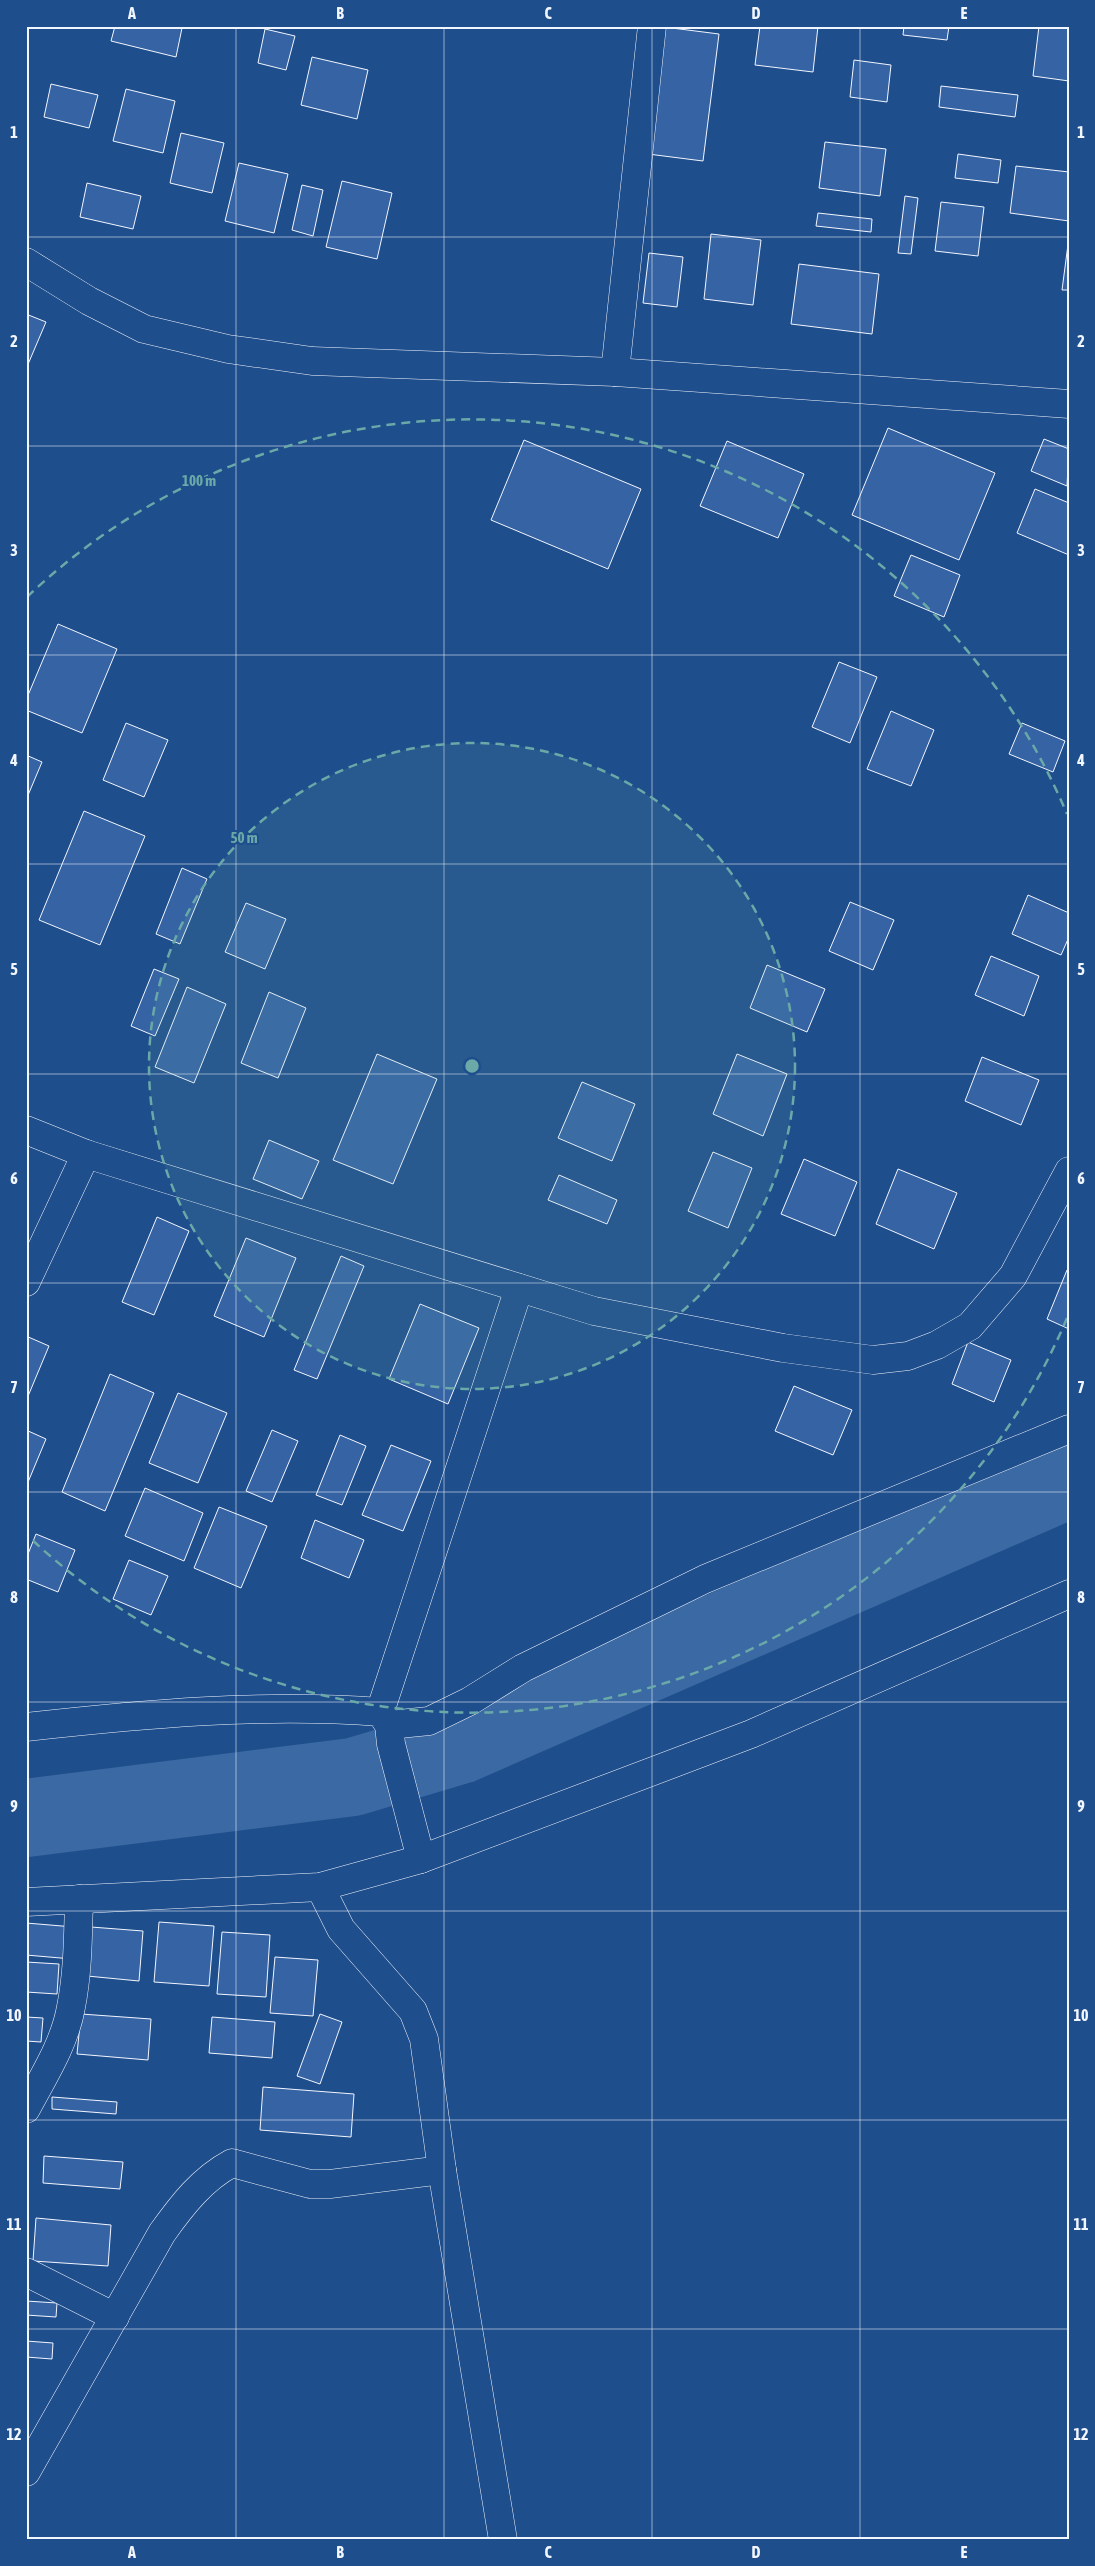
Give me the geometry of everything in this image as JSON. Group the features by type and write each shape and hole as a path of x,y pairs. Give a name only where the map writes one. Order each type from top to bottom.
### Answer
{"street":[{"path":"615,372 652,26"},
{"path":"26,262 89,301 144,329 228,349 312,361 615,372 1069,404"},
{"path":"26,1130 86,1154 594,1311 783,1348 873,1360 908,1356 937,1345 970,1326 1013,1276 1069,1171"},
{"path":"26,1282 86,1154"},
{"path":"421,1859 387,1727 519,1288"},
{"path":"26,1727 146,1714 243,1708 387,1727 429,1721 470,1701 523,1668 705,1579 1069,1429"},
{"path":"26,1902 320,1887 421,1859 751,1734 1069,1594"},
{"path":"320,1887 342,1929 413,2011 424,2038 442,2170 504,2540"},
{"path":"26,2109 53,2060 71,2008 78,1946 79,1899"},
{"path":"26,2472 162,2232 182,2205 216,2172 232,2162 310,2184 330,2184 442,2170"},
{"path":"26,2272 115,2317"}],"building":[{"path":"115,26 182,28 176,57 111,41"},
{"path":"760,26 818,26 813,72 755,65"},
{"path":"904,26 949,26 947,40 903,35"},
{"path":"1039,26 1069,26 1069,81 1033,76"},
{"path":"664,27 719,34 703,161 648,154"},
{"path":"265,29 295,36 286,70 258,63"},
{"path":"312,57 368,70 357,119 301,105"},
{"path":"854,60 891,65 887,102 850,97"},
{"path":"51,84 98,95 89,128 44,117"},
{"path":"941,86 1018,95 1015,117 939,107"},
{"path":"126,89 175,101 163,153 113,141"},
{"path":"181,133 224,143 212,193 170,183"},
{"path":"825,142 886,149 880,196 819,188"},
{"path":"958,154 1001,160 998,183 955,178"},
{"path":"239,163 288,174 274,233 225,221"},
{"path":"1016,166 1069,172 1069,221 1010,213"},
{"path":"342,181 392,193 377,259 326,247"},
{"path":"87,183 141,196 133,229 80,217"},
{"path":"302,185 323,190 313,236 292,230"},
{"path":"905,196 918,198 911,254 898,253"},
{"path":"941,202 984,207 978,256 935,251"},
{"path":"818,213 872,219 871,232 816,226"},
{"path":"711,234 761,240 753,305 704,299"},
{"path":"1069,237 1069,290 1062,290"},
{"path":"649,253 683,257 677,307 643,303"},
{"path":"799,264 879,274 872,334 791,324"},
{"path":"26,314 46,322 26,369"},
{"path":"888,428 995,473 959,560 852,515"},
{"path":"1044,439 1069,449 1067,486 1031,471"},
{"path":"524,440 641,489 608,569 491,520"},
{"path":"727,441 804,474 778,538 700,506"},
{"path":"1035,489 1069,503 1069,555 1017,533"},
{"path":"911,555 960,575 944,617 894,596"},
{"path":"58,624 117,649 82,733 26,710 26,700"},
{"path":"839,662 877,677 850,743 812,727"},
{"path":"891,711 934,730 911,786 867,769"},
{"path":"126,723 168,740 144,797 103,780"},
{"path":"1022,723 1065,741 1053,772 1009,754"},
{"path":"26,755 42,762 26,800"},
{"path":"84,811 145,836 100,945 39,920"},
{"path":"182,868 207,879 180,944 156,934"},
{"path":"1028,895 1069,913 1069,937 1061,955 1012,934"},
{"path":"850,902 894,920 873,970 829,951"},
{"path":"246,903 286,919 265,969 225,952"},
{"path":"991,956 1039,976 1024,1016 975,995"},
{"path":"767,965 825,989 807,1032 750,1008"},
{"path":"154,969 179,979 155,1036 131,1026"},
{"path":"187,987 226,1004 194,1083 155,1067"},
{"path":"269,992 306,1008 278,1078 241,1063"},
{"path":"377,1054 437,1079 393,1184 333,1160"},
{"path":"737,1054 787,1074 763,1136 713,1114"},
{"path":"982,1057 1039,1080 1021,1125 965,1101"},
{"path":"582,1082 635,1104 612,1161 558,1138"},
{"path":"269,1140 319,1161 302,1199 253,1179"},
{"path":"713,1152 752,1168 728,1228 688,1211"},
{"path":"804,1159 857,1182 835,1236 781,1214"},
{"path":"898,1169 957,1193 934,1249 876,1224"},
{"path":"559,1175 617,1200 607,1224 548,1200"},
{"path":"157,1217 189,1231 154,1315 122,1302"},
{"path":"246,1238 296,1258 264,1337 214,1316"},
{"path":"341,1256 364,1266 317,1379 294,1370"},
{"path":"1067,1270 1069,1271 1069,1329 1047,1319"},
{"path":"420,1304 479,1328 448,1404 389,1379"},
{"path":"26,1336 49,1346 26,1401"},
{"path":"968,1342 1011,1360 994,1402 952,1384"},
{"path":"110,1374 154,1393 105,1511 62,1492"},
{"path":"794,1386 852,1410 833,1455 775,1431"},
{"path":"178,1393 227,1413 198,1483 149,1463"},
{"path":"26,1430 46,1439 26,1487"},
{"path":"272,1430 298,1441 272,1502 246,1491"},
{"path":"340,1435 366,1446 342,1505 316,1495"},
{"path":"391,1445 431,1461 403,1531 362,1515"},
{"path":"145,1488 203,1513 184,1561 125,1536"},
{"path":"219,1507 267,1526 241,1588 194,1568"},
{"path":"315,1520 364,1540 349,1578 301,1558"},
{"path":"36,1534 75,1550 58,1592 26,1579 26,1559"},
{"path":"129,1560 168,1576 151,1615 113,1599"},
{"path":"159,1922 214,1926 209,1986 154,1982"},
{"path":"26,1923 74,1927 72,1959 26,1955"},
{"path":"91,1927 143,1931 139,1981 87,1976"},
{"path":"222,1932 270,1935 266,1997 217,1994"},
{"path":"275,1957 318,1960 313,2016 270,2013"},
{"path":"26,1962 59,1964 57,1994 26,1992"},
{"path":"81,2014 151,2019 148,2060 77,2054"},
{"path":"320,2014 342,2022 320,2084 297,2076"},
{"path":"26,2017 43,2018 41,2042 26,2041"},
{"path":"212,2017 275,2022 272,2058 209,2053"},
{"path":"263,2087 354,2094 351,2137 260,2130"},
{"path":"52,2097 117,2102 116,2114 52,2109"},
{"path":"44,2156 123,2162 120,2189 43,2183"},
{"path":"36,2218 111,2225 108,2266 33,2261"},
{"path":"26,2301 57,2303 56,2317 26,2315"},
{"path":"26,2341 53,2343 52,2359 26,2357"}],"waterway":[{"path":"26,1818 353,1777 460,1745 1069,1479"}]}
